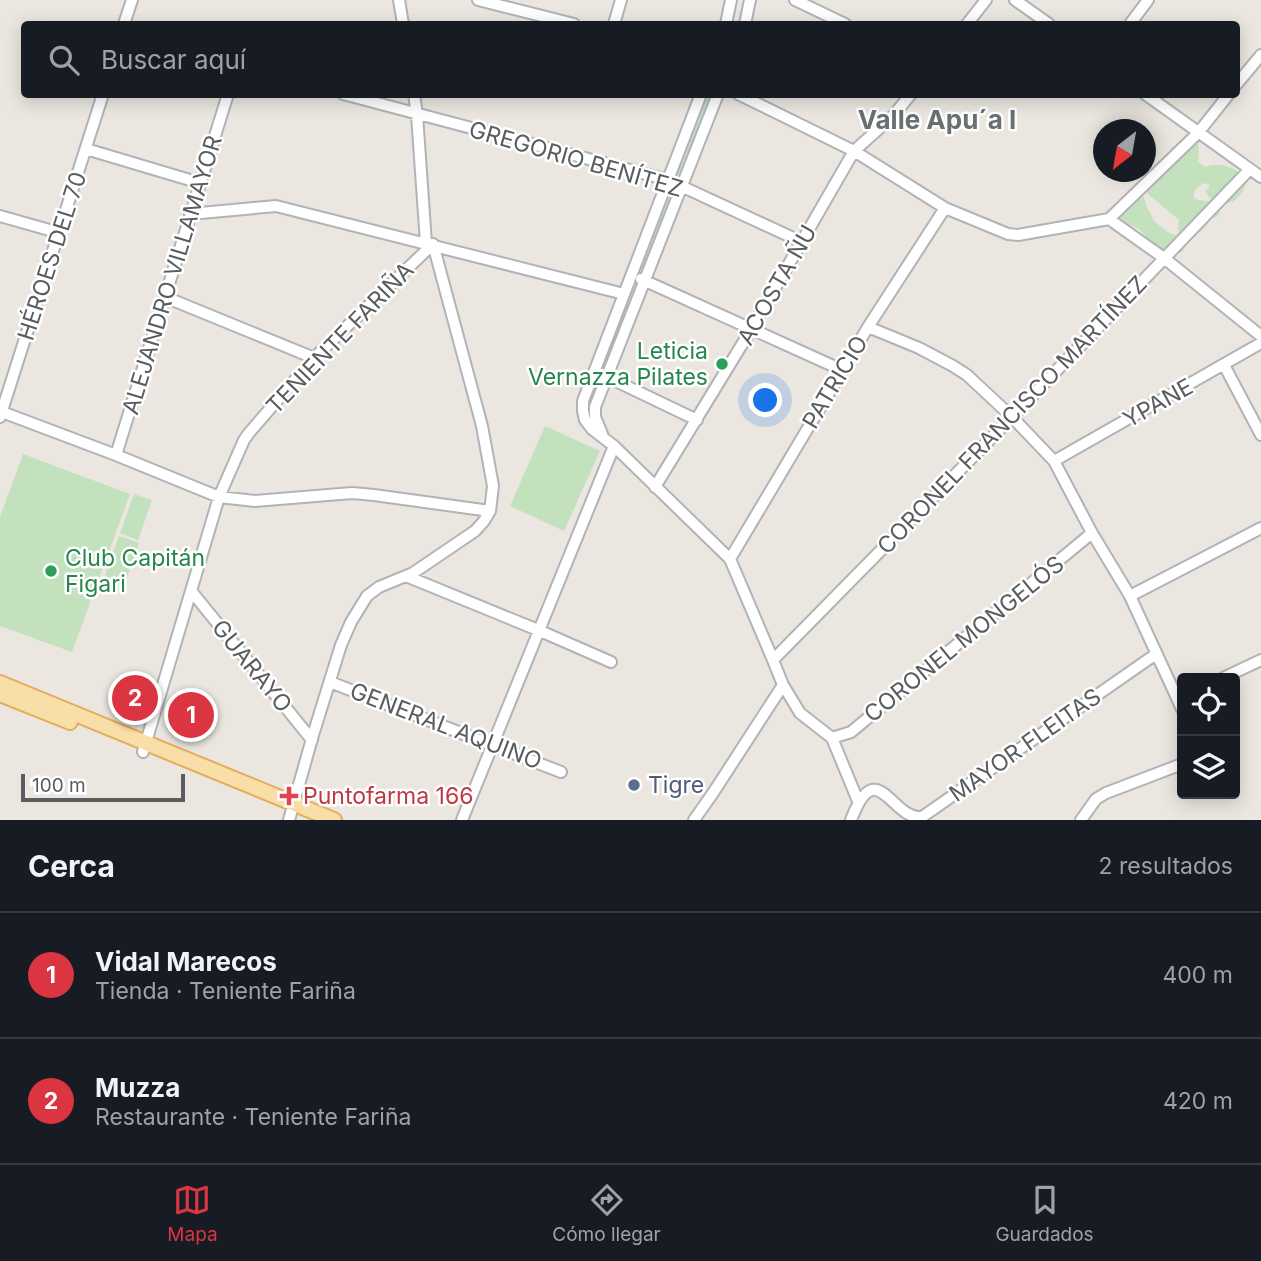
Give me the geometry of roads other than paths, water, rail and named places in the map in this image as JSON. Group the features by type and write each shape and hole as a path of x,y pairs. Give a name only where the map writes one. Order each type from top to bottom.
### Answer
{"main road":[{"path":"0,683 309,820"},
{"path":"0,694 144,747"},
{"path":"292,812 334,820"}],"street":[{"path":"125,21 132,0"},
{"path":"399,0 402,21"},
{"path":"478,0 563,21"},
{"path":"615,21 621,0"},
{"path":"727,21 731,0"},
{"path":"746,21 750,0"},
{"path":"795,0 839,21"},
{"path":"969,21 986,0"},
{"path":"1015,0 1045,21"},
{"path":"1132,21 1148,0"},
{"path":"1240,81 1261,55"},
{"name":"HÉROES DEL 70","path":"1,414 102,98"},
{"name":"ALEJANDRO VILLAMAYOR","path":"116,455 227,98"},
{"name":"GREGORIO BENÍTEZ","path":"357,98 668,180 802,242"},
{"path":"292,812 330,681 351,622 367,596 379,587 406,576 475,531 490,511 493,486 482,426 429,244 415,98"},
{"path":"699,98 594,371 583,401 583,411 592,429 614,446 730,559 783,685 800,713 832,738 858,800 851,820"},
{"path":"603,436 594,412 716,98"},
{"path":"746,98 854,151 945,208 1014,235 1109,219 1198,133 1226,98"},
{"name":"ACOSTA ÑU","path":"655,487 752,328 854,151 893,116 908,98"},
{"path":"1150,98 1261,177"},
{"path":"86,149 200,183"},
{"name":"CORONEL FRANCISCO MARTÍNEZ","path":"773,660 1012,417 1250,169"},
{"path":"190,214 276,205 624,295"},
{"name":"PATRICIO","path":"730,559 868,327 945,208"},
{"path":"0,216 60,233"},
{"path":"1109,219 1164,258 1261,336"},
{"name":"TENIENTE FARIÑA","path":"144,747 219,496 240,448 249,433 314,358 429,244"},
{"path":"632,275 842,370"},
{"path":"165,297 314,358"},
{"path":"868,327 919,348 967,375 1054,461 1130,596 1177,694"},
{"name":"YPANE","path":"1054,461 1261,343"},
{"path":"1224,365 1261,435"},
{"path":"594,371 697,420"},
{"path":"1,414 116,455 219,496 255,500 352,493 490,511"},
{"path":"462,820 614,446"},
{"path":"1130,596 1261,528"},
{"name":"CORONEL MONGELÓS","path":"832,738 851,732 1093,533"},
{"path":"406,576 611,662"},
{"name":"GUARAYO","path":"192,592 312,740"},
{"name":"MAYOR FLEITAS","path":"858,800 869,792 877,793 889,799 909,818 918,819 1156,654"},
{"path":"1234,673 1261,660"},
{"name":"GENERAL AQUINO","path":"330,681 561,772"},
{"path":"694,820 783,685"},
{"path":"1081,820 1096,799 1106,793 1177,766"}],"place":[{"name":"Leticia Vernazza Pilates","path":"722,364"},
{"name":"Club Capitán Figari","path":"51,571"},
{"name":"Muzza","path":"135,698"},
{"name":"Vidal Marecos","path":"191,715"},
{"name":"Tigre","path":"634,785"},
{"name":"Puntofarma 166","path":"289,796"}],"district":[{"name":"Valle Apu´a I","path":"937,120"}]}
